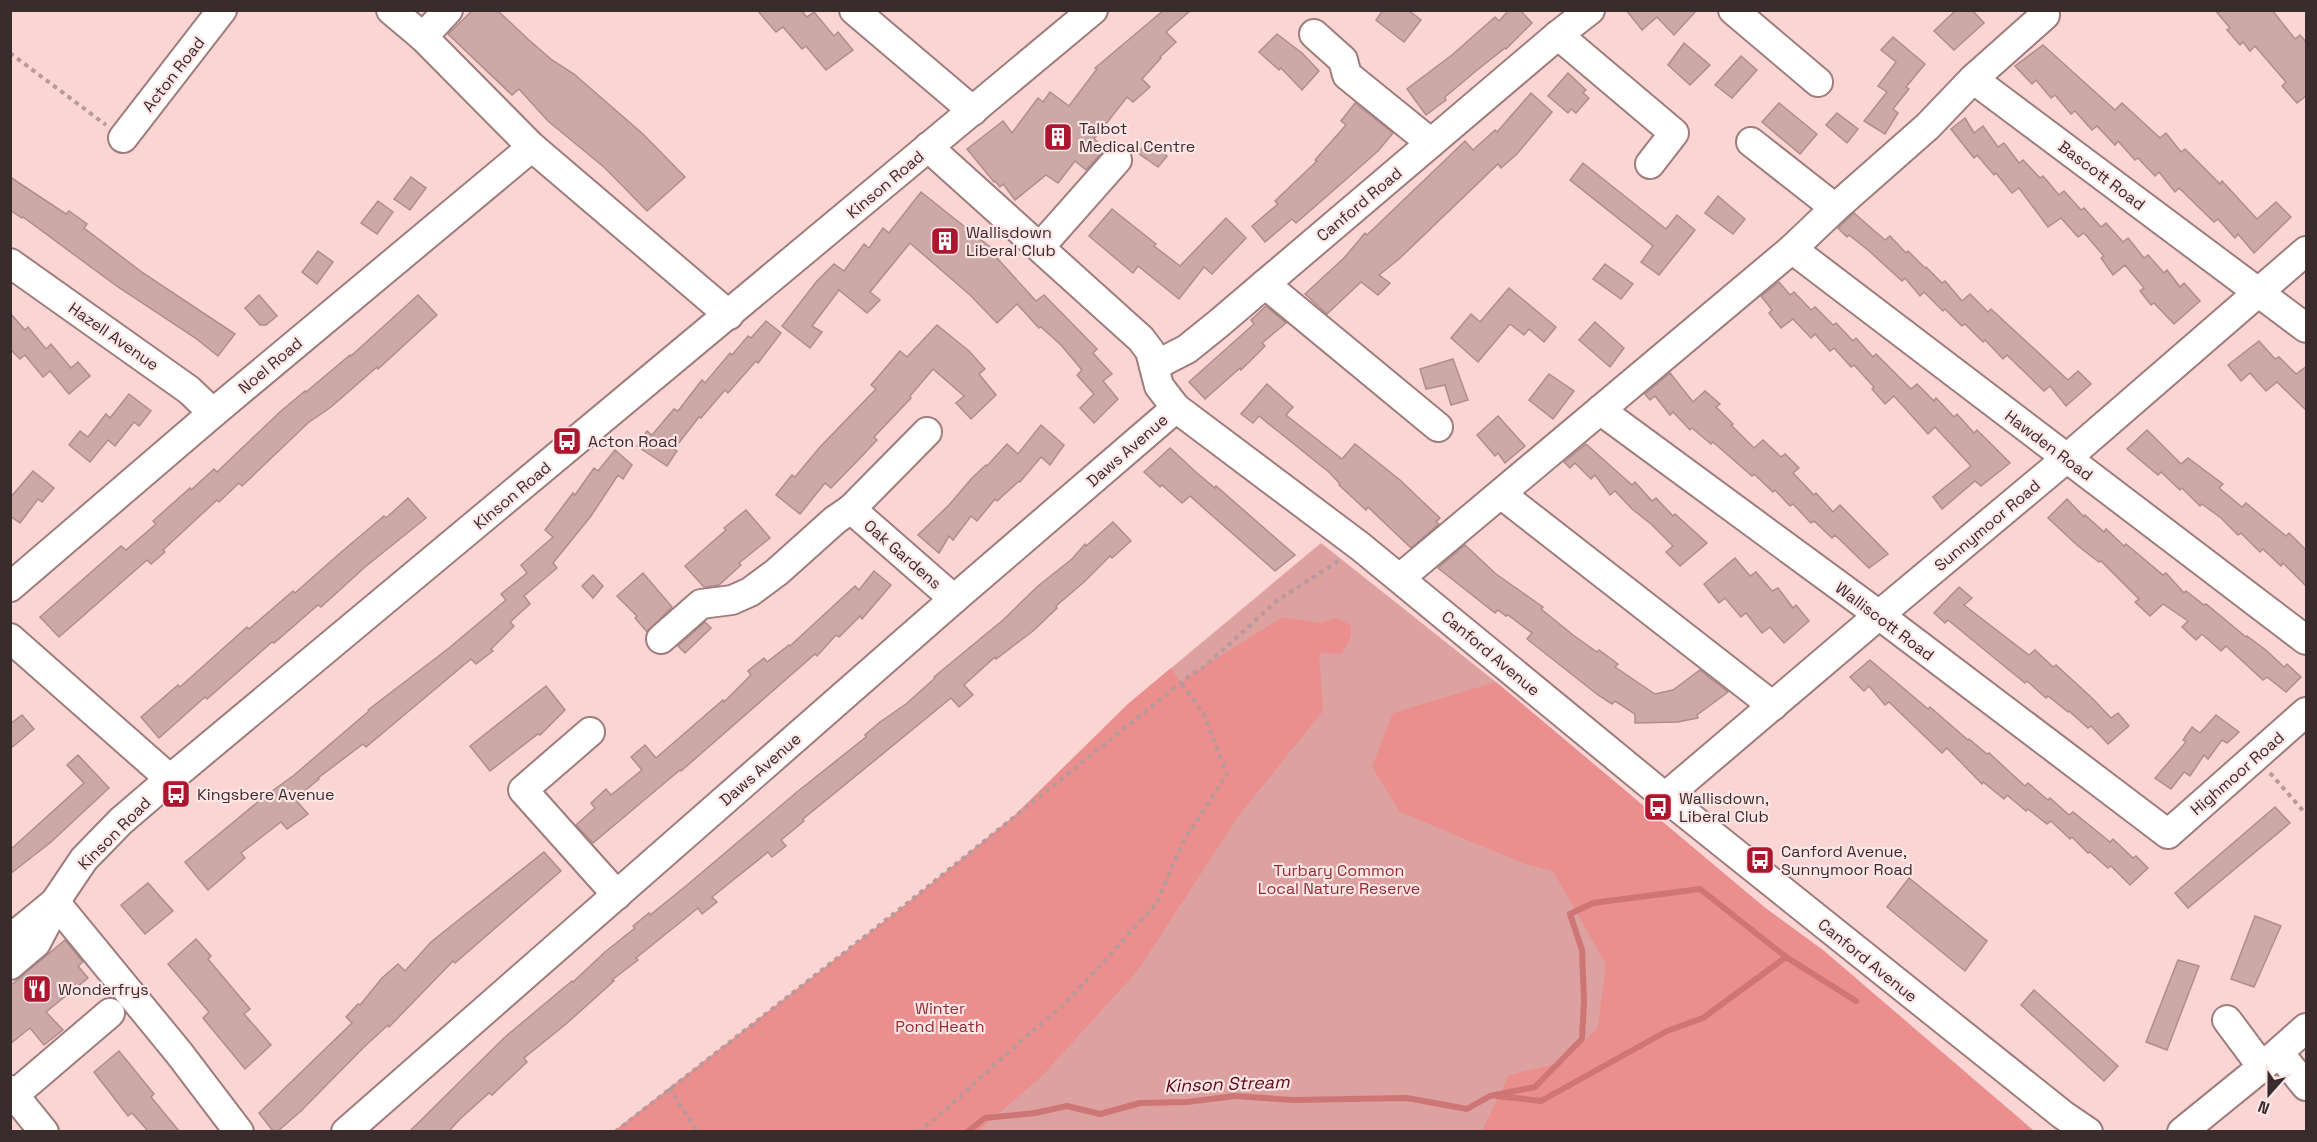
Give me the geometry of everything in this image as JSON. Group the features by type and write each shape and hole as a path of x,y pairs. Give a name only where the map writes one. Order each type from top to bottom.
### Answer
{"street":[{"name":"Acton Road","path":"123,138 222,10"},
{"path":"391,10 423,37 532,147 729,315"},
{"path":"423,37 448,10"},
{"path":"854,10 973,111"},
{"name":"Kinson Road","path":"10,939 55,902 84,859 121,821 1093,10"},
{"name":"Canford Road","path":"1154,366 1187,349 1590,10"},
{"path":"1733,10 1818,82"},
{"path":"1400,578 1792,249 1928,126 1973,79 2045,15"},
{"path":"1314,34 1343,60 1347,75 1431,143"},
{"path":"1558,35 1674,133 1650,164"},
{"name":"Bascott Road","path":"1973,79 2307,328"},
{"path":"1750,142 1835,208"},
{"name":"Noel Road","path":"10,587 213,413 532,147"},
{"name":"Canford Avenue","path":"928,147 1141,339 1150,351 1159,386 1176,408 1361,547 1665,797 2045,1101 2088,1131"},
{"path":"1040,247 1117,160"},
{"name":"Hawden Road","path":"1792,249 2307,640"},
{"name":"Sunnymoor Road","path":"1665,797 2067,458 2307,251"},
{"name":"Hazell Avenue","path":"10,263 189,390 213,413"},
{"path":"1264,284 1438,427"},
{"name":"Daws Avenue","path":"346,1131 1176,408"},
{"name":"Walliscott Road","path":"1600,410 1879,615 2168,834"},
{"name":"Oak Gardens","path":"927,432 851,509 954,599"},
{"path":"1501,494 1773,706"},
{"path":"660,639 701,604 732,600 750,592 851,509"},
{"path":"10,638 170,779"},
{"name":"Highmoor Road","path":"2168,834 2307,712"},
{"path":"591,732 523,790 617,895"},
{"path":"10,915 25,905 55,902"},
{"path":"10,965 36,943 44,932 55,902"},
{"path":"55,902 179,1053 239,1131"},
{"path":"44,1131 12,1092 110,1013"},
{"path":"2228,1020 2270,1060 2307,1086"},
{"path":"2182,1131 2307,1028"}],"path":[{"path":"10,53 123,138"},
{"path":"615,1131 905,905 1180,683 1204,667 1278,600 1361,547"},
{"path":"918,1131 944,1111 1065,1004 1156,904 1183,842 1227,774 1203,712 1180,683"},
{"path":"2256,757 2307,814"},
{"path":"669,1088 698,1131"}],"green space":[{"name":"Turbary Common Local Nature Reserve","path":"1321,543 1496,682 1764,907 1824,951 2034,1131 615,1132 905,905 1013,817 1128,704"},
{"name":"Winter Pond Heath","path":"1283,617 1320,623 1337,618 1351,626 1351,636 1342,654 1319,653 1323,711 1239,815 1138,970 1042,1076 978,1131 614,1131 905,905 1013,817 1128,704 1171,668 1181,683 1193,673"},
{"path":"1496,682 1764,907 1824,951 2034,1131 1482,1131 1509,1075 1565,1062 1598,1027 1606,964 1553,871 1528,865 1400,812 1372,767 1393,713"}],"building":[{"path":"473,10 497,10 552,60 574,74 643,134 685,177 647,211 605,168 548,121 519,89 512,95 448,34"},
{"path":"757,10 806,10 803,13 807,17 814,12 834,36 838,32 853,50 826,70 806,46 802,49 783,27 776,32"},
{"path":"1164,10 1191,10 1166,32 1176,42 1142,79 1150,87 1133,102 1127,97 1094,139 1106,148 1086,170 1075,161 1058,183 1046,175 1015,200 1003,184 1000,187 994,182 967,149 1003,121 1012,133 1038,98 1043,102 1050,92 1069,106 1097,69 1095,68"},
{"path":"1383,10 1408,10 1421,20 1404,42 1376,20"},
{"path":"1509,10 1520,10 1532,23 1506,49 1476,71 1445,97 1446,100 1426,115 1407,89 1452,55 1495,17 1499,21"},
{"path":"1626,10 1697,10 1674,35 1657,17 1642,30"},
{"path":"1956,10 1972,10 1984,23 1954,50 1934,31"},
{"path":"2215,10 2272,10 2295,39 2300,35 2307,43 2307,95 2297,103 2282,86 2286,82 2255,46 2250,51 2243,42 2240,45 2227,30 2230,28"},
{"path":"1277,34 1302,53 1319,71 1302,90 1281,68 1279,70 1259,52"},
{"path":"1893,37 1925,64 1906,87 1909,89 1893,109 1898,113 1885,134 1864,121 1887,92 1878,86 1896,62 1881,50"},
{"path":"1684,43 1710,65 1690,85 1668,65"},
{"path":"2043,45 2115,110 2122,103 2160,138 2166,133 2181,152 2185,149 2220,184 2222,181 2257,219 2276,202 2291,217 2254,253 2238,234 2235,238 2218,219 2214,222 2179,188 2175,192 2159,172 2155,176 2138,158 2135,160 2118,141 2115,145 2097,126 2092,130 2075,111 2071,114 2055,95 2051,98 2036,80 2032,84 2015,66"},
{"path":"1741,56 1757,70 1732,98 1715,85"},
{"path":"1568,73 1586,90 1583,93 1589,98 1576,113 1571,109 1568,113 1548,96"},
{"path":"1531,93 1552,112 1517,154 1501,168 1498,164 1399,259 1379,275 1390,283 1378,295 1361,282 1327,314 1305,294 1344,258 1365,233 1367,235 1465,141 1473,150 1495,130 1497,132"},
{"path":"1355,103 1393,133 1378,151 1296,223 1292,219 1265,242 1252,226 1278,204 1275,201 1317,161 1315,160 1346,125 1341,121"},
{"path":"1779,103 1817,134 1800,154 1762,122"},
{"path":"1837,113 1858,129 1847,143 1826,125"},
{"path":"1965,118 1974,133 1983,126 1998,147 2004,143 2019,163 2023,160 2040,178 2043,176 2059,195 2064,191 2101,227 2106,223 2123,242 2128,238 2144,258 2148,255 2164,273 2167,270 2180,287 2184,283 2200,301 2174,324 2154,303 2151,305 2140,291 2144,288 2125,265 2113,275 2101,258 2104,256 2084,233 2078,237 2061,218 2048,227 2019,188 2012,193 1977,155 1974,158 1951,129"},
{"path":"1148,141 1167,156 1158,167 1138,153"},
{"path":"1583,163 1666,229 1677,215 1695,230 1659,275 1641,262 1653,246 1570,180"},
{"path":"10,177 66,214 69,211 87,224 84,228 143,273 235,334 218,356 10,210"},
{"path":"411,177 426,188 410,210 394,199"},
{"path":"921,192 999,254 996,257 1036,301 1044,295 1097,349 1093,353 1112,374 1103,381 1118,399 1094,423 1080,408 1094,394 1077,375 1082,370 1061,345 1041,327 1039,328 1017,304 997,323 970,295 910,243 870,292 880,300 867,313 839,290 812,326 822,332 810,348 782,326 817,281 834,264 844,271 864,244 869,248 883,228 889,233"},
{"path":"1718,196 1745,219 1733,234 1705,213"},
{"path":"378,201 393,212 377,234 361,223"},
{"path":"1112,209 1180,266 1226,218 1246,238 1212,274 1204,267 1179,299 1138,266 1133,273 1089,236"},
{"path":"1854,213 1885,240 1890,236 1906,253 1908,251 1942,283 1945,281 1962,301 1970,294 1988,312 1991,309 2068,380 2078,371 2091,384 2066,406 2050,386 2044,391 2007,355 2003,359 1965,324 1962,326 1924,292 1920,296 1905,278 1902,281 1868,250 1849,235 1847,237 1838,228"},
{"path":"318,251 333,262 317,284 302,272"},
{"path":"1605,264 1633,284 1621,299 1593,279"},
{"path":"1779,282 1790,295 1794,292 1811,310 1815,307 1833,325 1836,323 1853,341 1856,338 1873,357 1876,354 1911,389 1917,384 1934,401 1936,398 1954,417 1957,414 1974,433 1977,430 2010,463 1981,486 1975,481 1942,509 1933,497 1971,466 1935,427 1928,434 1894,396 1885,404 1872,389 1874,387 1854,365 1851,367 1834,348 1830,351 1815,334 1811,338 1793,319 1781,328 1769,313 1772,310 1761,296"},
{"path":"1509,288 1556,327 1544,342 1529,329 1524,335 1510,324 1478,362 1451,338 1471,314 1480,322"},
{"path":"259,295 277,316 266,325 260,325 245,308"},
{"path":"418,295 437,315 378,369 377,367 331,407 308,423 242,486 239,483 219,502 217,500 151,564 147,560 59,637 40,617 121,546 126,550 156,524 153,521 190,488 191,490 214,469 217,472 281,411 351,356"},
{"path":"1266,306 1286,323 1262,343 1265,346 1241,370 1240,368 1205,399 1189,382 1254,324 1251,320"},
{"path":"10,313 25,330 28,327 46,349 51,344 71,368 78,362 90,376 69,394 50,371 43,377 25,355 20,359 10,349"},
{"path":"766,321 781,333 758,363 756,361 728,393 725,390 701,418 699,417 674,449 677,451 667,466 637,446 647,431 652,435 674,409 678,411 702,380 705,383 730,353 732,355 748,336 751,338"},
{"path":"1595,322 1624,348 1610,367 1579,340"},
{"path":"937,325 969,351 985,369 979,374 996,395 971,419 956,403 964,396 933,369 910,396 911,398 874,437 877,440 831,488 825,483 800,514 776,495 792,475 795,477 820,447 876,389 871,385 900,351 907,357"},
{"path":"2259,341 2275,359 2279,357 2296,374 2307,366 2307,411 2277,382 2266,391 2250,373 2241,381 2228,365"},
{"path":"1453,359 1468,400 1451,405 1445,385 1426,389 1420,369"},
{"path":"1670,373 1693,402 1705,391 1720,404 1716,407 1754,448 1763,440 1781,457 1785,454 1799,468 1793,473 1814,495 1816,493 1833,512 1840,505 1888,554 1869,568 1835,535 1832,538 1814,521 1811,523 1793,504 1790,506 1775,490 1773,492 1754,474 1752,476 1713,442 1711,444 1692,428 1690,430 1673,412 1670,415 1655,396 1650,400 1645,394"},
{"path":"1549,374 1574,391 1553,419 1529,400"},
{"path":"1267,384 1293,407 1286,415 1342,459 1355,444 1400,480 1440,518 1436,522 1439,524 1411,548 1368,507 1366,510 1339,485 1330,473 1259,416 1253,423 1241,414"},
{"path":"129,394 151,411 139,426 134,422 115,446 108,440 90,462 69,445 80,431 88,437 106,414 110,418"},
{"path":"1498,416 1525,446 1505,463 1498,453 1495,456 1477,435"},
{"path":"1041,425 1064,445 1050,465 1041,457 1020,482 997,501 995,499 977,521 971,516 953,540 949,536 939,553 918,535 1007,444 1018,454"},
{"path":"2147,430 2181,464 2188,458 2223,484 2219,488 2242,507 2246,503 2286,536 2289,533 2307,551 2307,587 2283,563 2281,566 2263,549 2260,552 2241,533 2238,535 2221,518 2202,504 2200,506 2182,488 2180,490 2161,472 2158,475 2127,449"},
{"path":"1586,444 1632,485 1635,482 1652,501 1656,498 1673,516 1675,514 1707,543 1680,566 1666,552 1673,546 1615,491 1610,495 1595,475 1591,479 1575,463 1570,468 1564,462"},
{"path":"1170,448 1295,555 1275,571 1190,496 1182,503 1162,485 1160,487 1144,472"},
{"path":"615,450 632,465 623,479 618,475 591,516 553,563 557,568 524,596 530,604 510,622 514,626 491,649 493,651 476,664 471,659 366,747 363,744 318,778 295,799 308,814 287,829 281,822 241,853 245,858 208,890 185,862 293,776 368,710 449,648 506,600 501,594 527,573 521,565 553,537 545,530 573,493 575,495 594,468 598,471"},
{"path":"33,471 54,488 42,502 38,499 20,523 10,516 10,498"},
{"path":"408,498 426,518 365,567 321,607 318,605 207,699 205,697 159,738 141,717 178,685 180,687 247,627 249,629 293,591 295,593"},
{"path":"2067,499 2084,517 2085,515 2104,532 2106,529 2124,546 2126,544 2163,575 2166,573 2184,593 2186,591 2204,605 2206,604 2284,667 2287,664 2301,677 2286,692 2267,677 2263,680 2226,646 2221,651 2202,634 2196,640 2182,627 2188,621 2163,604 2150,616 2135,602 2139,599 2101,561 2099,562 2078,546 2048,518"},
{"path":"746,510 770,538 739,563 741,565 719,585 704,587 685,566"},
{"path":"1113,522 1131,541 1112,558 1110,556 1056,606 1057,608 1033,631 996,659 995,657 964,685 973,695 959,707 951,698 803,819 804,821 781,840 786,846 772,857 768,852 712,897 717,902 702,914 698,908 636,958 638,960 524,1058 527,1062 492,1095 489,1093 449,1131 410,1131 505,1037 573,982 635,928 633,926 686,886 866,737 865,735 880,722 906,704 934,677 1003,620 1038,586 1072,559 1085,544 1086,546"},
{"path":"1465,545 1496,574 1543,607 1541,609 1573,635 1597,652 1599,650 1618,664 1615,667 1655,694 1673,690 1700,670 1728,692 1697,715 1698,718 1678,722 1635,723 1635,714 1615,701 1612,704 1598,695 1527,639 1532,633 1508,615 1498,610 1495,613 1438,568"},
{"path":"1735,558 1750,576 1756,572 1772,591 1778,588 1793,608 1796,605 1809,621 1784,643 1770,627 1762,633 1746,613 1741,617 1725,598 1719,603 1704,584"},
{"path":"874,571 891,585 862,619 860,616 839,637 836,635 817,656 815,654 681,771 593,843 576,825 595,808 591,803 606,789 611,795 642,770 631,757 645,745 656,758 723,700 724,702 751,675 748,671 764,658 767,662 790,646 855,586 859,590"},
{"path":"643,573 672,607 647,632 635,618 637,616 617,596"},
{"path":"593,575 603,586 593,598 582,586"},
{"path":"1959,587 1972,598 1964,605 2029,655 2035,650 2053,667 2056,665 2111,718 2118,713 2129,726 2108,744 2091,726 2088,728 2048,696 2046,698 2027,681 2025,683 1948,620 1945,623 1934,613"},
{"path":"705,622 711,628 685,653 678,646"},
{"path":"1870,660 1928,709 1930,707 1968,740 1987,754 1989,753 2025,786 2028,783 2069,815 2073,812 2110,842 2113,839 2133,858 2136,856 2148,868 2130,885 2111,866 2108,868 2090,852 2088,853 2051,821 2047,824 2028,809 2026,811 2007,795 2004,799 1983,782 1982,784 1947,748 1942,753 1889,702 1885,705 1869,686 1864,691 1850,677"},
{"path":"546,686 565,710 540,735 538,734 490,771 470,746"},
{"path":"22,715 34,729 10,749 10,724"},
{"path":"2216,715 2239,732 2227,743 2222,740 2208,759 2204,755 2190,776 2184,772 2171,789 2155,778 2186,742 2183,740 2192,727 2200,733"},
{"path":"78,755 109,788 51,842 10,874 10,850 84,783 67,765"},
{"path":"2275,807 2290,823 2188,908 2175,893"},
{"path":"544,852 561,871 455,963 453,961 389,1027 388,1025 363,1048 301,1111 278,1131 273,1131 259,1113 352,1023 346,1017 358,1004 360,1005 382,978 398,964 405,971 431,942"},
{"path":"1909,878 1987,941 1965,971 1887,907"},
{"path":"148,883 173,911 145,934 121,905"},
{"path":"2255,916 2281,926 2254,987 2231,979"},
{"path":"196,939 211,956 208,959 250,1009 244,1014 271,1045 245,1069 203,1018 209,1012 168,964"},
{"path":"65,940 83,962 78,966 88,978 46,1012 63,1030 44,1045 30,1028 10,1044 10,986"},
{"path":"2178,960 2199,966 2167,1050 2146,1042"},
{"path":"2034,990 2118,1066 2104,1081 2021,1005"},
{"path":"119,1051 154,1094 151,1097 179,1131 148,1131 132,1113 128,1116 94,1072"}],"waterway":[{"name":"Kinson Stream","path":"967,1132 985,1118 1035,1113 1067,1106 1100,1114 1140,1103 1187,1102 1235,1096 1293,1100 1407,1098 1467,1109 1490,1096 1535,1087 1582,1039 1584,1001 1582,950 1570,914 1593,903 1700,889 1786,957 1856,1001"},
{"name":"Kinson Stream","path":"1497,1096 1541,1101 1667,1031 1703,1018 1786,957"}],"place":[{"name":"Talbot Medical Centre","path":"1058,137"},
{"name":"Wallisdown Liberal Club","path":"945,241"},
{"name":"Acton Road","path":"567,441"},
{"name":"Kingsbere Avenue","path":"176,794"},
{"name":"Wallisdown, Liberal Club","path":"1658,807"},
{"name":"Canford Avenue, Sunnymoor Road","path":"1760,860"},
{"name":"Wonderfrys","path":"37,989"}]}
